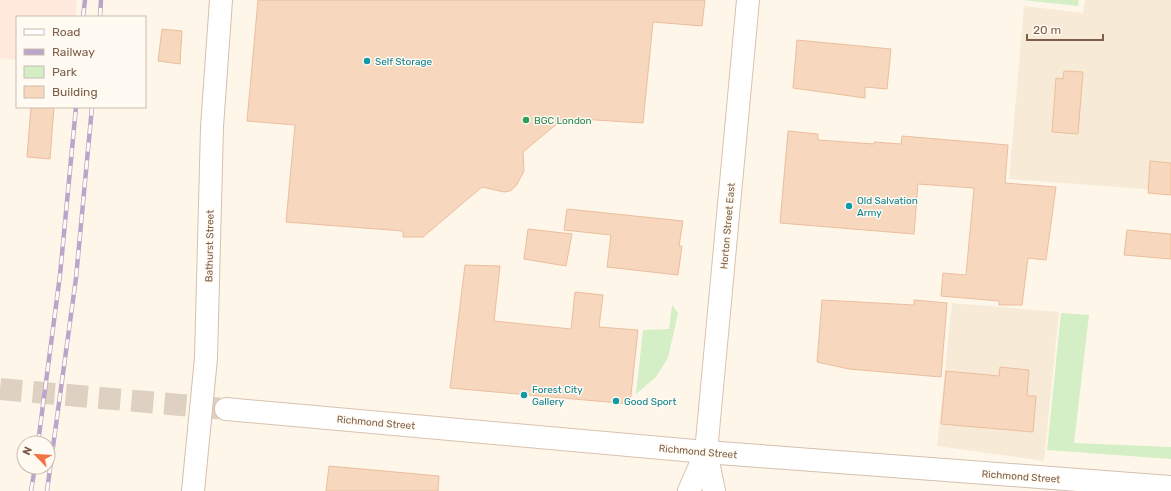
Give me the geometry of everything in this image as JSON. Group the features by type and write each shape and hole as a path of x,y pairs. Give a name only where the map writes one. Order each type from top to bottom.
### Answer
{"main road":[{"name":"Bathurst Street","path":"193,491 206,358 212,127 221,0"},
{"name":"Horton Street East","path":"714,491 706,452 748,0"},
{"name":"Richmond Street","path":"226,409 706,452 1171,488"},
{"name":"Horton Street East","path":"689,491 706,452"}],"shaded area":[{"path":"0,0 77,0 76,16 16,16 16,60 0,58"},
{"path":"1085,0 1171,0 1171,191 1009,179 1024,6 1083,13"},
{"path":"952,303 1059,312 1044,461 937,446"}],"green space":[{"path":"1022,0 1079,0 1078,6"},
{"path":"672,305 678,313 668,358 656,377 636,394 643,330 669,329"},
{"path":"1061,313 1089,315 1074,443 1171,447 1171,459 1047,450"}],"building":[{"path":"258,0 705,0 702,26 653,22 643,123 564,118 523,152 524,171 516,186 510,191 504,192 482,187 423,237 403,237 403,231 286,222 295,125 247,121"},
{"path":"162,29 182,31 180,64 158,61"},
{"path":"797,40 891,49 887,89 865,87 865,98 793,88"},
{"path":"1064,71 1083,72 1078,134 1052,132 1056,78 1063,79"},
{"path":"31,108 54,108 50,159 27,157"},
{"name":"Old Salvation Army","path":"788,131 818,134 818,140 874,144 874,142 901,144 902,136 1008,145 1005,183 1056,187 1046,260 1028,258 1022,305 999,305 999,301 941,296 943,273 966,275 974,188 918,184 914,234 780,223"},
{"path":"1150,161 1171,163 1171,195 1148,193"},
{"path":"567,209 683,221 679,246 682,246 678,275 607,267 611,235 564,230"},
{"path":"528,229 572,234 566,266 524,259"},
{"path":"1127,230 1171,234 1171,259 1124,255"},
{"path":"465,265 500,266 494,321 571,329 575,292 603,295 599,327 638,330 630,404 450,388"},
{"path":"822,300 914,305 914,300 947,303 941,377 849,369 817,362"},
{"path":"1000,367 1029,370 1027,396 1036,396 1033,432 941,424 946,371 999,376"},
{"path":"329,466 439,476 438,491 326,491"}],"tunnel":[{"path":"0,389 226,409"}],"railway":[{"path":"83,16 85,0"},
{"path":"100,16 101,0"},
{"path":"39,435 60,275 76,108"},
{"path":"47,491 76,278 92,108"},
{"path":"31,491 34,475"}],"place":[{"name":"Self Storage","path":"367,61"},
{"name":"BGC London","path":"526,120"},
{"name":"Old Salvation Army","path":"849,206"},
{"name":"Forest City Gallery","path":"524,395"},
{"name":"Good Sport","path":"616,401"}]}
